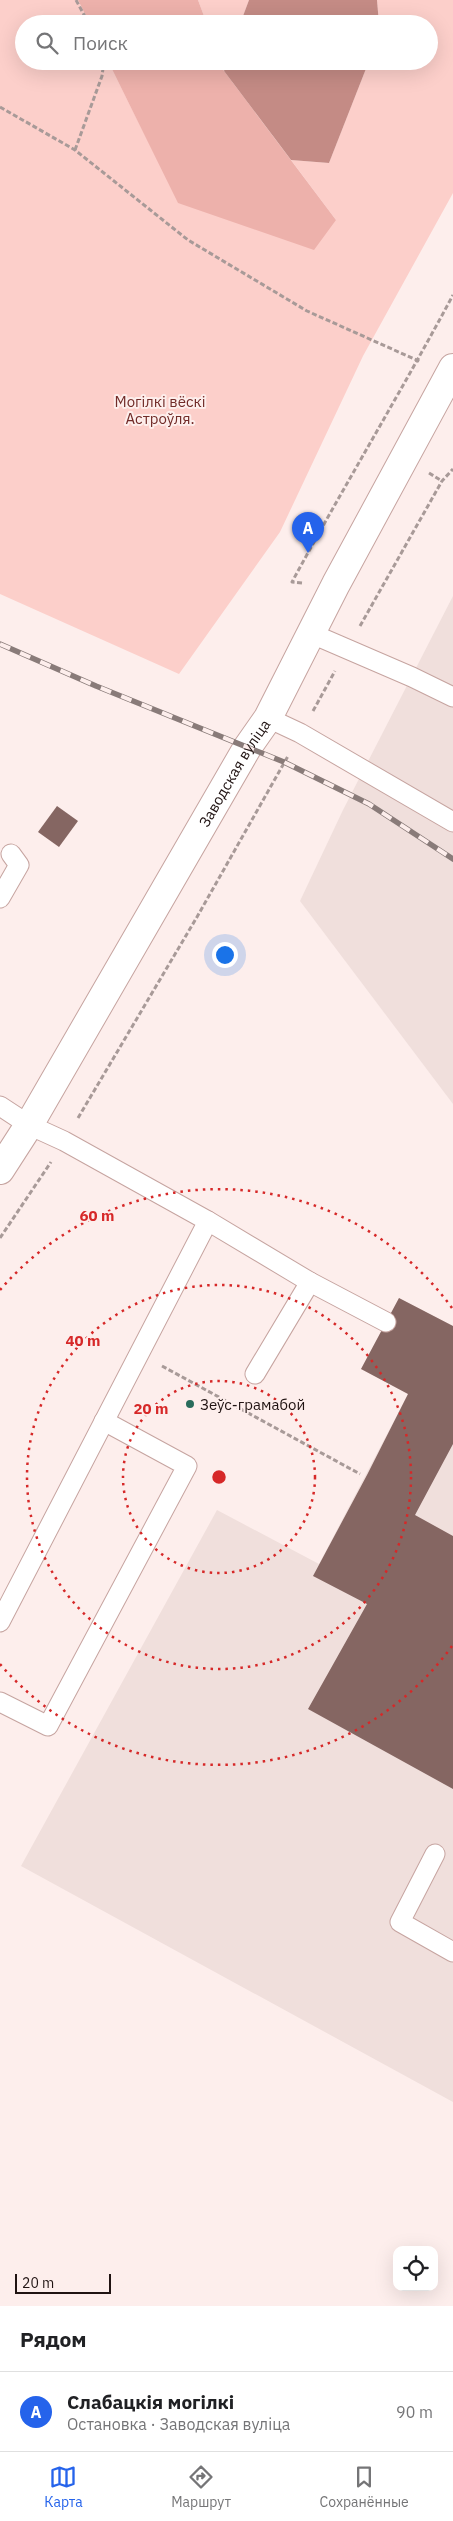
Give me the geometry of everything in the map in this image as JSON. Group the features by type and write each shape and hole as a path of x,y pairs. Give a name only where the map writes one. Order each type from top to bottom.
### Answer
{"street":[{"name":"Заводская вуліца","path":"0,1170 29,1125 247,748 268,718 310,633 451,372"}],"lane":[{"path":"310,633 348,648 453,697"},
{"path":"268,718 300,733 453,822"},
{"path":"0,898 20,865 11,854"},
{"path":"0,1106 29,1125 64,1141 208,1221 310,1282 386,1322"},
{"path":"0,1622 208,1221"},
{"path":"256,1374 310,1282"},
{"path":"0,1702 48,1726 187,1466 104,1421"},
{"path":"435,1854 400,1922 453,1952"}],"path":[{"path":"76,0 84,15"},
{"path":"75,150 103,70"},
{"path":"0,107 75,150 188,240 307,311 418,360 451,372"},
{"path":"336,584 292,582 368,443 418,360 453,295"},
{"path":"0,1238 64,1141 197,918 442,481 453,469"},
{"path":"139,1354 360,1474"}],"shaded area":[{"path":"78,0 198,0 204,15 86,15"},
{"path":"249,0 377,0 378,15 243,15"},
{"path":"112,70 224,70 336,220 314,250 178,203"},
{"path":"365,70 329,163 291,160 224,71"},
{"path":"453,596 453,1104 300,901 343,810"},
{"path":"399,1298 453,1326 453,2102 21,1866 217,1510 319,1564 408,1394 361,1369"}],"green space":[{"name":"Могілкі вёскі Астроўля.","path":"0,0 78,0 86,15 15,15 15,70 112,70 179,203 336,220 291,160 329,163 365,70 438,70 438,15 378,15 377,0 453,0 453,193 363,356 280,532 179,674 0,594"},
{"path":"198,0 249,0 243,15 204,15"}],"building":[{"path":"57,806 78,821 59,847 38,832"},
{"path":"399,1298 453,1326 453,1444 415,1515 453,1536 453,1789 308,1709 367,1604 313,1576 408,1394 361,1369"}],"railway":[{"path":"0,644 96,686 284,762 369,804 453,859"}],"place":[{"name":"Слабацкія могілкі","path":"308,553"},
{"name":"Зеўс-грамабой","path":"190,1404"}]}
